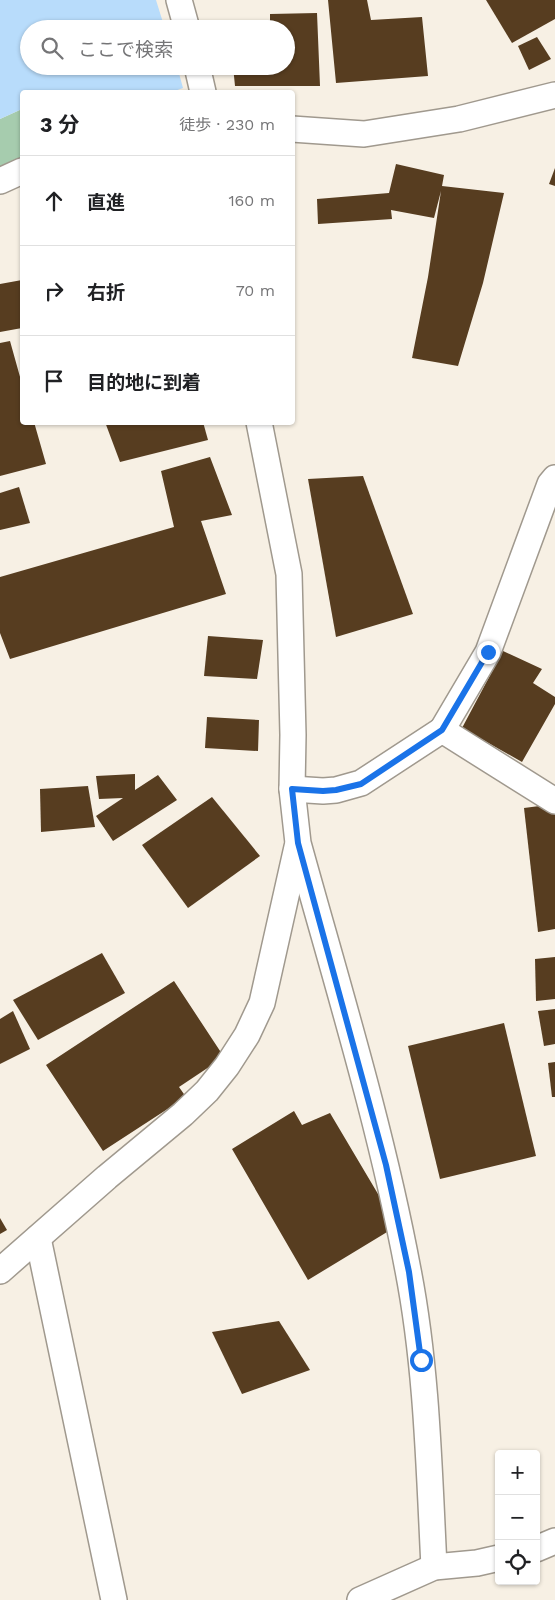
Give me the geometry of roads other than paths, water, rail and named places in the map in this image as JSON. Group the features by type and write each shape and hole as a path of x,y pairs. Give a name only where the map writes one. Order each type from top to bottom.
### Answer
{"street":[{"path":"180,0 185,20"},
{"path":"199,75 203,90"},
{"path":"295,129 364,134 459,120 555,95"},
{"path":"0,181 20,172"},
{"path":"260,425 289,574 293,734 292,789 298,843 386,1165 409,1272 421,1360 434,1567"},
{"path":"292,789 323,791 361,784 442,730 488,652 550,484 555,478"},
{"path":"442,730 555,801"},
{"path":"0,1271 107,1177 183,1114 207,1091 227,1066 246,1035 262,1003 298,843"},
{"path":"38,1238 114,1600"},
{"path":"540,1547 555,1541"},
{"path":"360,1600 434,1567 477,1563 495,1559"}],"water":[{"path":"0,0 156,0 162,20 20,20 20,75 179,75 183,88 178,90 20,90 20,110 0,119"}]}
